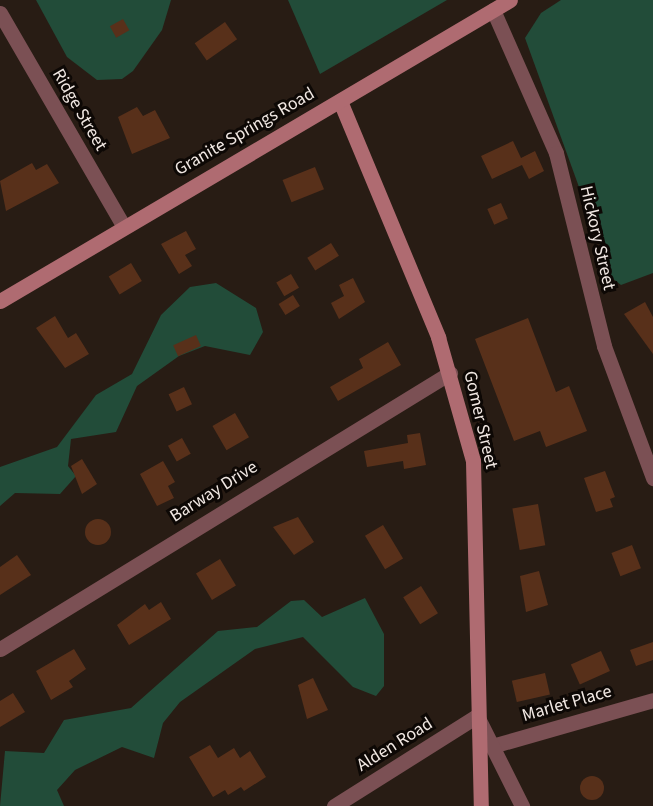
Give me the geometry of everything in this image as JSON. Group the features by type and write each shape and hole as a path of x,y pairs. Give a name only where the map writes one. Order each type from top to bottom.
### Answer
{"street":[{"name":"Granite Springs Road","path":"0,301 510,0"},
{"name":"Hickory Street","path":"493,10 556,153 604,346 653,478"},
{"name":"Ridge Street","path":"0,13 124,227"},
{"name":"Gomer Street","path":"340,101 450,373 473,461 479,549 477,716 482,806"},
{"name":"Barway Drive","path":"0,649 450,373"},
{"name":"Marlet Place","path":"492,746 653,700"},
{"path":"477,716 522,806"},
{"name":"Alden Road","path":"333,806 477,716"}],"green space":[{"path":"36,0 171,0 162,30 133,71 122,79 97,80 67,57"},
{"path":"288,0 447,0 320,74"},
{"path":"561,0 653,0 653,273 621,285 612,278 525,38 541,13"},
{"path":"216,283 256,308 263,332 250,355 205,346 179,356 137,386 116,432 71,439 68,466 76,476 60,494 15,493 0,506 0,467 57,447 96,395 132,374 161,315 190,287"},
{"path":"365,598 384,634 384,686 376,696 353,687 303,637 255,649 180,702 163,723 154,758 122,747 75,770 57,790 64,806 0,806 5,751 44,753 64,720 131,708 218,631 257,627 291,601 304,600 322,617"}],"building":[{"path":"123,19 129,30 116,38 110,26"},
{"path":"225,22 237,39 207,60 195,43"},
{"path":"137,107 143,116 155,110 170,138 132,154 118,117"},
{"path":"513,141 521,158 535,151 544,171 529,179 522,165 492,179 481,156"},
{"path":"32,163 36,170 47,164 59,183 6,211 0,181"},
{"path":"315,167 324,189 292,202 283,180"},
{"path":"501,203 508,219 494,225 487,209"},
{"path":"186,231 196,249 185,255 192,266 179,274 161,244"},
{"path":"331,243 339,256 315,271 307,258"},
{"path":"131,263 142,281 120,294 109,276"},
{"path":"291,274 299,288 284,296 276,282"},
{"path":"353,278 365,302 339,319 331,303 344,296 339,285"},
{"path":"293,295 300,306 285,315 279,304"},
{"path":"645,302 653,317 653,354 624,314"},
{"path":"55,316 68,338 76,333 89,354 65,368 36,328"},
{"path":"528,318 556,392 569,386 587,431 546,447 540,431 514,441 475,339"},
{"path":"196,335 201,346 178,356 173,345"},
{"path":"388,342 401,365 338,401 330,387 363,368 359,359"},
{"path":"184,387 192,404 177,411 169,394"},
{"path":"235,413 249,437 226,450 212,426"},
{"path":"420,433 426,465 404,469 403,461 367,467 364,451 408,443 407,435"},
{"path":"182,438 191,454 177,462 168,446"},
{"path":"82,459 97,484 82,494 71,466"},
{"path":"163,461 175,482 168,486 174,498 157,506 140,474"},
{"path":"605,471 615,497 610,499 613,507 596,512 584,478"},
{"path":"538,504 545,545 520,550 512,509"},
{"path":"298,517 314,542 294,555 273,527"},
{"path":"98,519 107,523 111,532 107,541 98,545 89,541 85,532 89,523"},
{"path":"383,525 403,558 385,569 365,536"},
{"path":"632,545 641,568 620,576 611,553"},
{"path":"17,555 31,575 0,595 0,567"},
{"path":"220,559 236,586 212,600 196,573"},
{"path":"539,571 548,605 526,612 520,576"},
{"path":"421,586 438,613 420,624 403,597"},
{"path":"161,602 171,619 129,645 117,625 145,604 149,610"},
{"path":"653,642 653,660 636,666 630,650"},
{"path":"74,649 86,669 69,681 73,687 51,700 36,671"},
{"path":"601,651 610,671 580,685 571,664"},
{"path":"545,673 550,694 517,702 512,681"},
{"path":"313,678 328,710 307,719 298,685"},
{"path":"13,693 25,712 0,727 0,701"},
{"path":"210,745 218,758 234,748 240,758 250,751 266,777 244,791 241,787 228,795 225,790 213,797 189,757"},
{"path":"592,776 601,779 604,788 601,797 592,800 583,797 580,788 583,779"}]}
